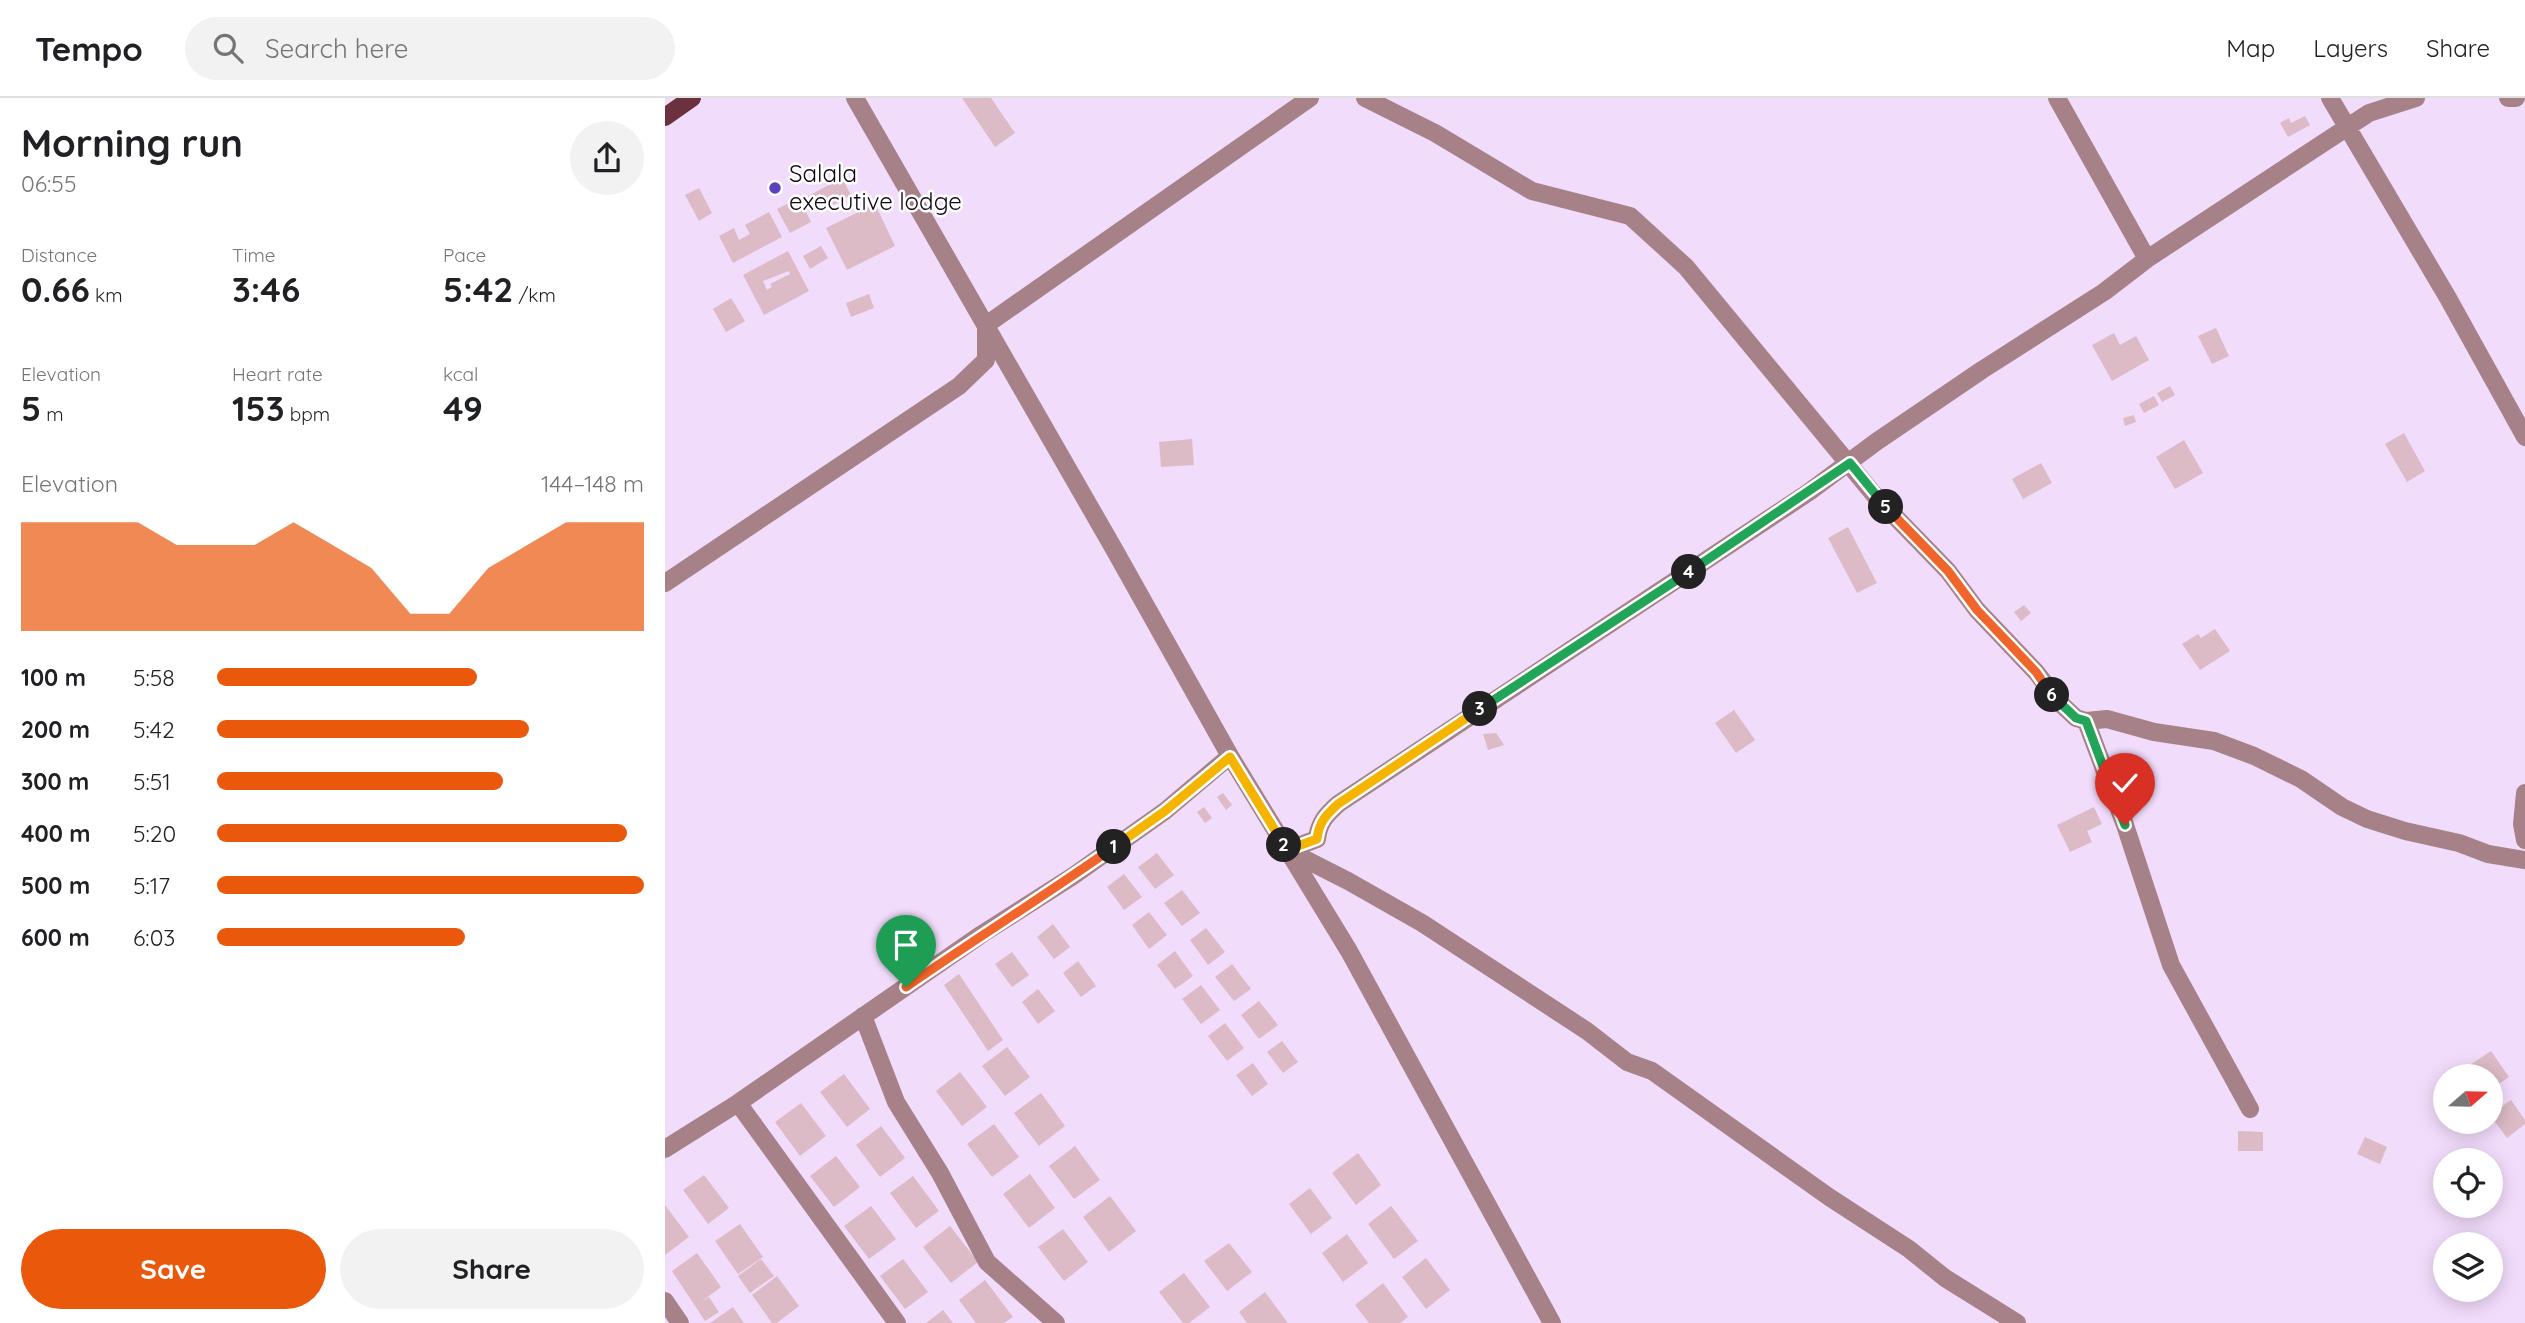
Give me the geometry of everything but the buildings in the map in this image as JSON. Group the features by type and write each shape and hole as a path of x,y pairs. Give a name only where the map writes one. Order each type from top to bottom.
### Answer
{"main road":[{"path":"665,117 692,98"}],"street":[{"path":"855,98 1230,757 1349,951 1552,1323"},
{"path":"986,325 1310,98"},
{"path":"1365,98 1435,133 1532,191 1630,216 1686,267 1876,497 1948,571 1977,610 2076,718 2086,721 2107,719 2154,732 2214,741 2254,756 2301,779 2342,807 2367,819 2459,843 2488,854 2525,860"},
{"path":"2057,98 2147,260"},
{"path":"2330,98 2448,298 2525,437"},
{"path":"1287,850 1317,839 1318,828 1324,817 1338,804 1493,700 1561,658 1850,463 1876,442 2104,292 2147,260 2369,113 2416,98"},
{"path":"2508,98 2516,98"},
{"path":"665,583 959,386 986,360 986,325"},
{"path":"2086,721 2125,825 2171,965 2250,1109"},
{"path":"665,1149 739,1103 982,934 1083,869 1165,811 1230,757"},
{"path":"2525,793 2522,824 2525,840"},
{"path":"1287,850 1422,923 1587,1031 1627,1062 1652,1071 1829,1198 1909,1249 1945,1278 2017,1323"},
{"path":"863,1016 896,1102 940,1172 987,1262 1056,1323"},
{"path":"739,1103 897,1323"},
{"path":"665,1301 680,1323"}],"place":[{"name":"Salala executive lodge","path":"775,188"}],"route":[{"path":"906,987 1119,844 1165,811 1230,757 1287,850 1317,839 1318,828 1324,817 1338,804 1850,463 1876,497 1948,571 1977,610 2036,672 2048,690 2076,718 2086,721 2125,825"}]}
